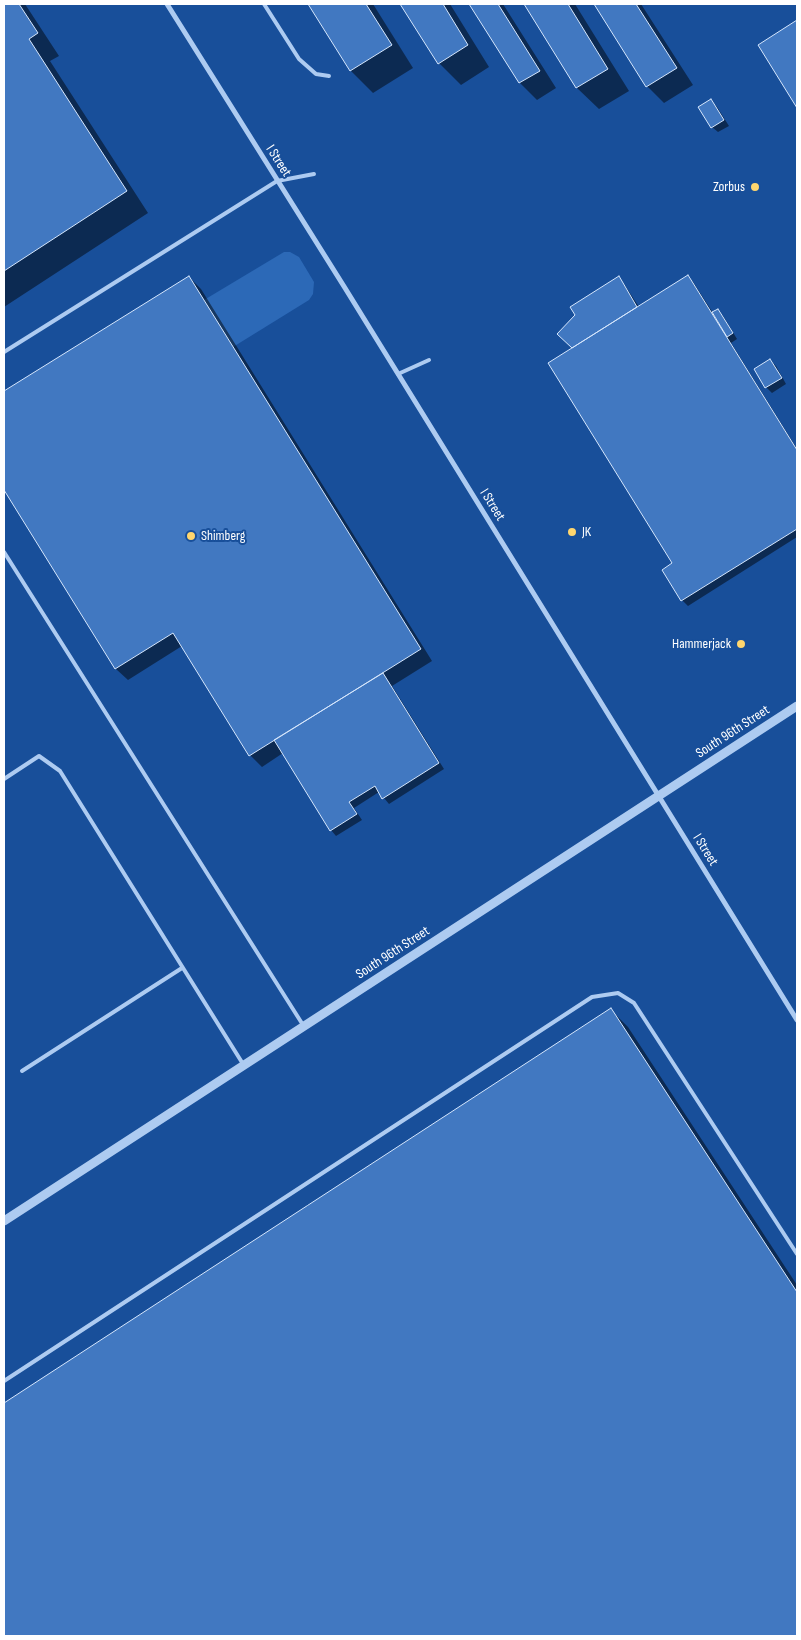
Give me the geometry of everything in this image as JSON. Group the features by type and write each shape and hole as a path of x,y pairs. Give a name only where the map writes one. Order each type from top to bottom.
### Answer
{"street":[{"name":"I Street","path":"166,4 398,374 797,1020"},
{"name":"South 96th Street","path":"4,1221 797,706"}],"lane":[{"path":"264,4 299,59 316,74 329,76"},
{"path":"4,352 277,181 314,174"},
{"path":"398,374 429,360"},
{"path":"4,552 304,1027"},
{"path":"4,778 40,756 60,771 244,1066"},
{"path":"22,1071 182,968"},
{"path":"4,1381 592,997 618,992 634,1003 797,1254"}],"shaded area":[{"path":"284,252 290,252 299,257 314,282 313,294 309,300 233,347 204,300"}],"building":[{"path":"4,4 19,4 38,33 29,39 127,191 4,271"},
{"path":"308,4 366,4 392,45 350,71"},
{"path":"400,4 443,4 468,45 438,64"},
{"path":"469,4 498,4 540,71 519,83"},
{"path":"524,4 568,4 608,69 576,88"},
{"path":"594,4 636,4 677,68 646,87"},
{"path":"797,20 797,108 758,45"},
{"path":"711,99 724,120 711,128 698,107"},
{"path":"688,275 797,450 797,529 681,601 662,570 672,563 548,363"},
{"name":"Shimberg","path":"189,276 421,649 249,756 173,633 115,669 4,490 4,391"},
{"path":"619,276 637,307 572,348 557,334 575,315 570,307"},
{"path":"718,309 733,333 727,337 712,312"},
{"path":"770,359 782,378 765,388 754,369"},
{"path":"383,673 439,763 382,799 375,786 349,802 357,814 330,831 274,740"},
{"path":"611,1008 797,1292 797,1636 4,1636 4,1403"}],"place":[{"name":"Zorbus","path":"755,187"},
{"name":"JK","path":"572,532"},
{"name":"Shimberg","path":"191,536"},
{"name":"Hammerjack","path":"741,644"}]}
